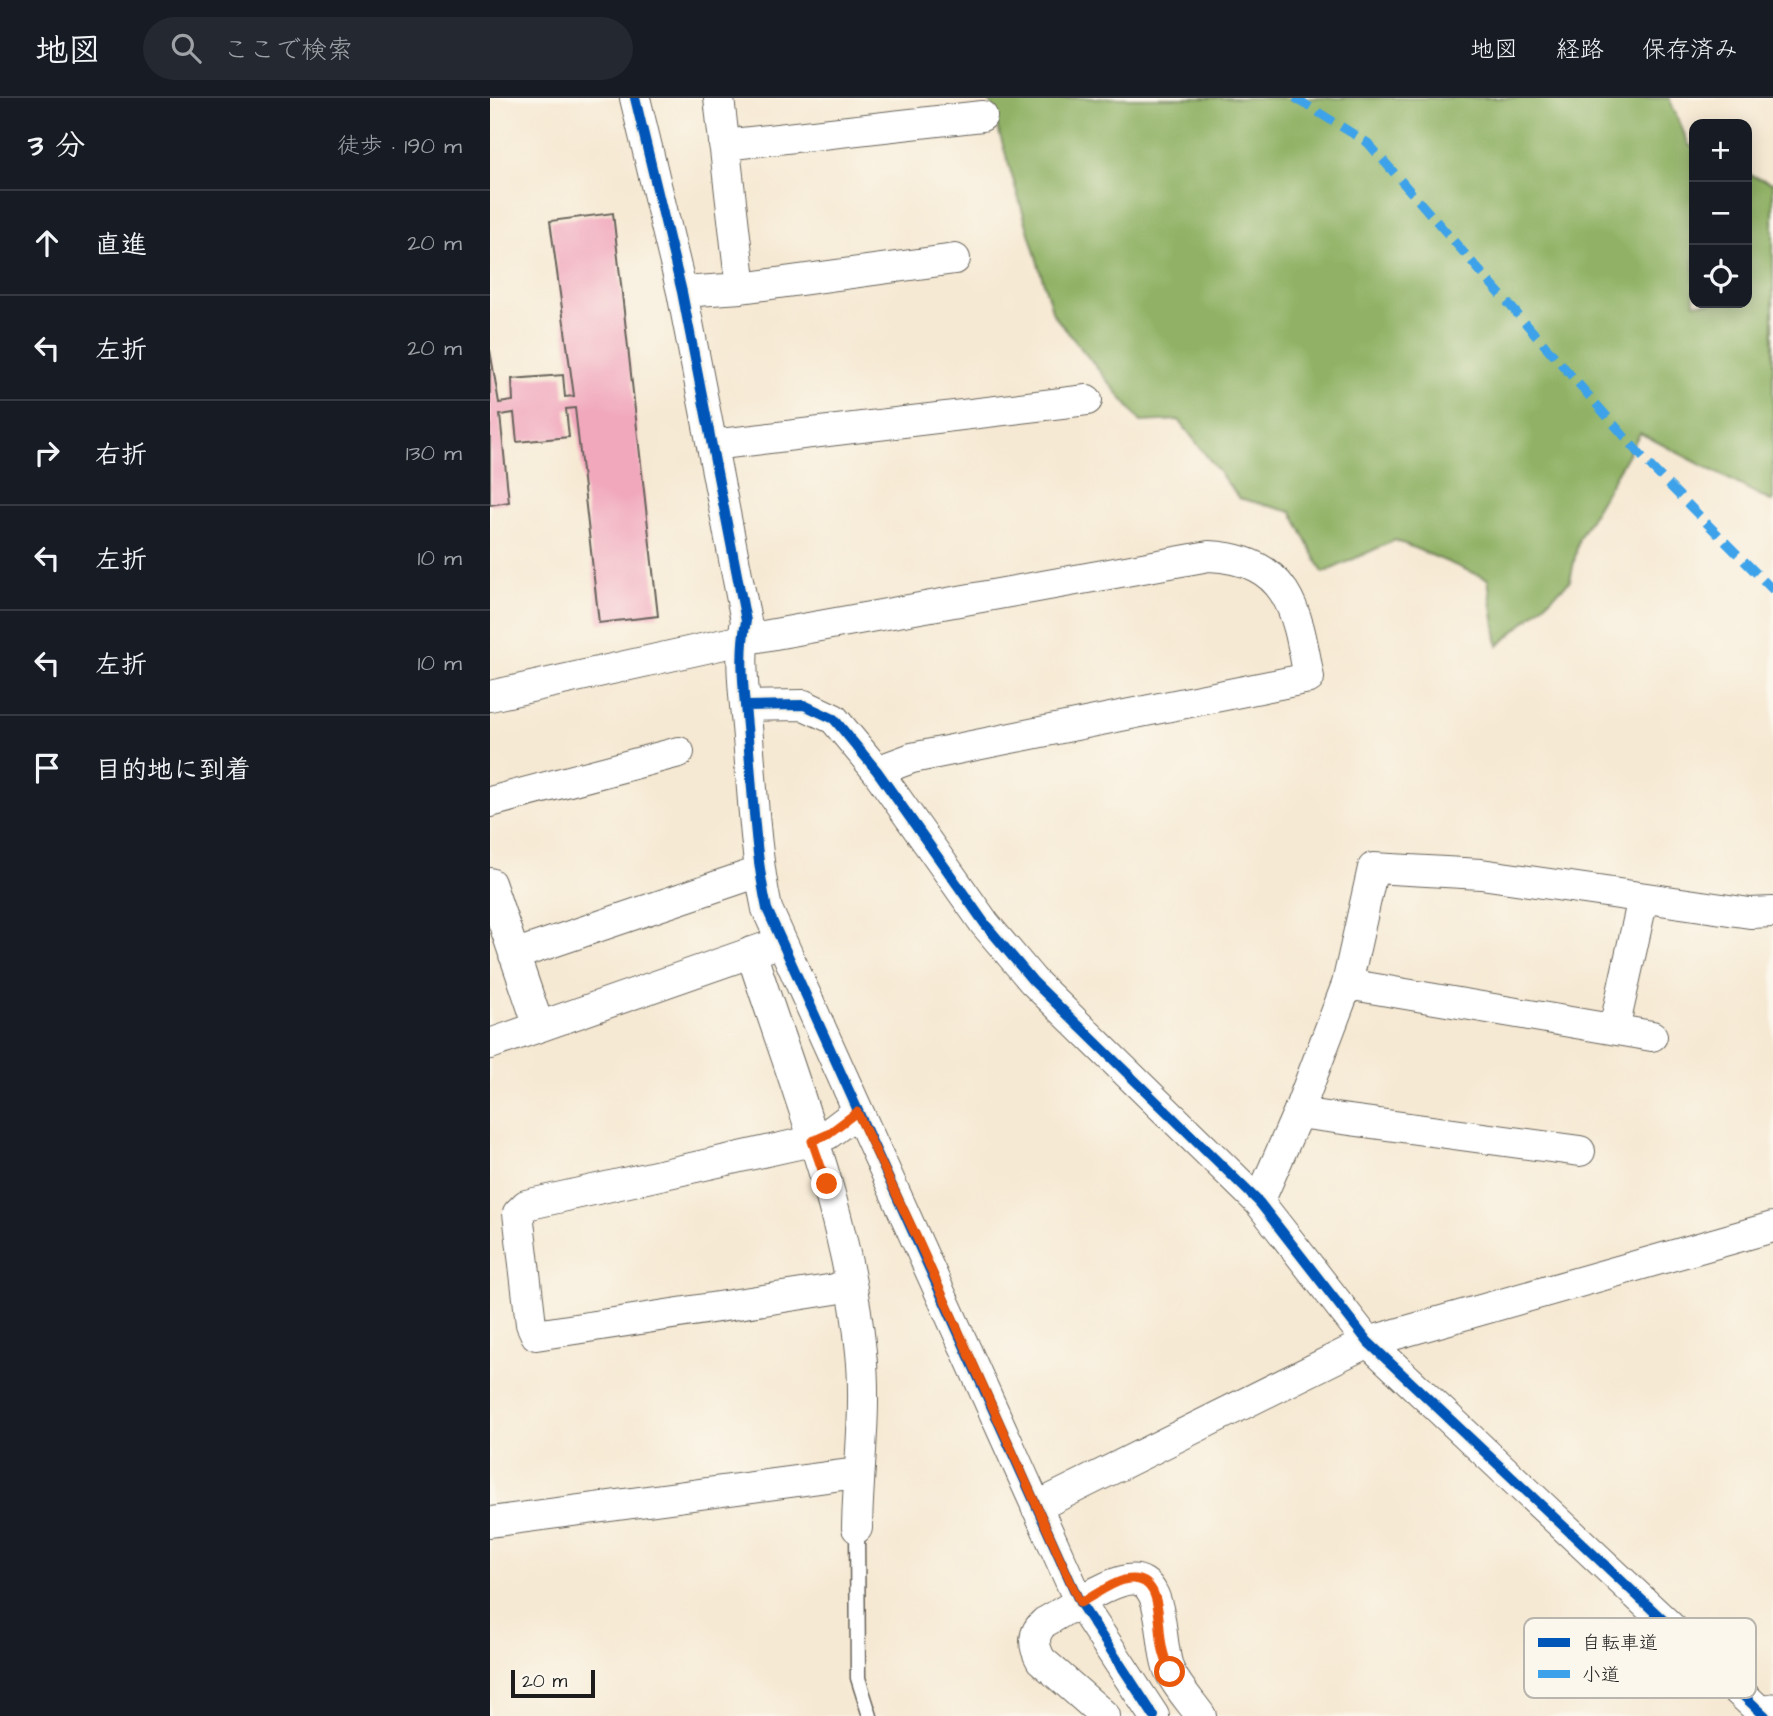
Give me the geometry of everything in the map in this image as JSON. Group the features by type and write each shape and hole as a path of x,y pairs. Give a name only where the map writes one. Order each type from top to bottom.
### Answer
{"street":[{"path":"635,98 682,292 746,621 742,640 746,706 759,872 767,909 1080,1603 1154,1716"},
{"path":"719,98 741,288"},
{"path":"724,145 982,116"},
{"path":"682,292 741,288 955,260"},
{"path":"712,445 1087,400"},
{"path":"490,696 742,640 1209,556 1236,557 1257,564 1288,598 1298,617 1309,678 912,758 877,771"},
{"path":"746,706 804,705 821,711 846,732 877,771 945,870 1033,981 1259,1202 1368,1342 1661,1618"},
{"path":"490,802 679,752"},
{"path":"1259,1202 1298,1113 1348,984 1373,868 1480,874 1750,914 1773,912"},
{"path":"514,955 759,872"},
{"path":"490,883 539,1027"},
{"path":"1614,1029 1643,898"},
{"path":"490,1044 780,942"},
{"path":"751,952 827,1184 850,1282 862,1355 857,1528"},
{"path":"1348,984 1653,1036"},
{"path":"850,1282 835,1289 536,1335 531,1324 518,1213 526,1205 812,1141 828,1134 857,1112"},
{"path":"1298,1113 1580,1152"},
{"path":"1037,1507 1368,1342 1773,1227"},
{"path":"490,1522 858,1473"},
{"path":"1105,1716 1041,1660 1035,1650 1038,1628 1124,1580 1137,1579 1154,1590 1162,1648 1170,1672 1201,1716"},
{"path":"1746,1698 1765,1716 1773,1712"}],"lane":[{"path":"857,1528 858,1678 870,1716"}],"green space":[{"path":"989,98 1669,98 1689,145 1689,308 1752,308 1752,176 1773,183 1773,502 1640,433 1579,538 1570,581 1498,646 1488,579 1395,540 1323,573 1292,512 1239,498 1179,420 1141,422 1053,314"}],"building":[{"path":"613,213 658,616 599,623 575,408 566,409 569,437 517,442 514,413 500,415 509,502 490,505 490,350 499,403 513,401 512,379 563,375 565,397 574,396 550,221"}],"marked path":[{"path":"1295,98 1368,143 1652,468 1773,590"}],"cycle path":[{"path":"635,98 682,292 746,621 742,664 744,694 757,846 767,909 1080,1603 1154,1716"},
{"path":"746,706 804,705 834,719 877,771 985,924 1033,981 1259,1202 1368,1342 1661,1618"},
{"path":"1746,1698 1765,1716"}],"route":[{"path":"827,1184 812,1141 828,1134 857,1112 917,1238 1080,1603 1124,1580 1137,1579 1147,1583 1154,1590 1162,1648 1170,1672"}]}
